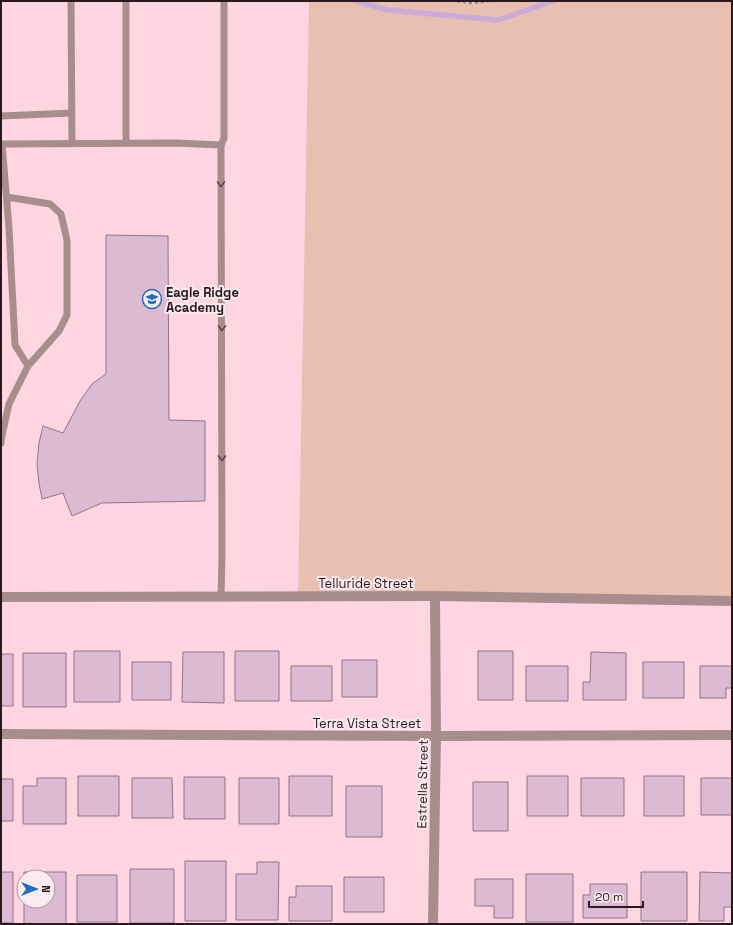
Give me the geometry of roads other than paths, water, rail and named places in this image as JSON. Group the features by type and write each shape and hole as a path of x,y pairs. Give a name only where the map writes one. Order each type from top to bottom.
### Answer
{"street":[{"name":"Telluride Street","path":"1,597 435,596 732,601"},
{"name":"Estrella Street","path":"433,924 436,736 435,596"},
{"name":"Terra Vista Street","path":"1,734 436,736 732,735"}],"lane":[{"path":"71,1 72,144"},
{"path":"126,1 126,143"},
{"path":"221,596 221,145 224,138 224,1"},
{"path":"1,116 72,113"},
{"path":"28,366 15,346 7,198 1,144 175,143 221,145"},
{"path":"1,444 9,404 28,366 59,331 67,315 67,240 62,214 50,204 7,198"}],"waterway":[{"path":"356,1 388,10 498,20 553,1"}],"place":[{"name":"Eagle Ridge Academy","path":"152,299"}]}
